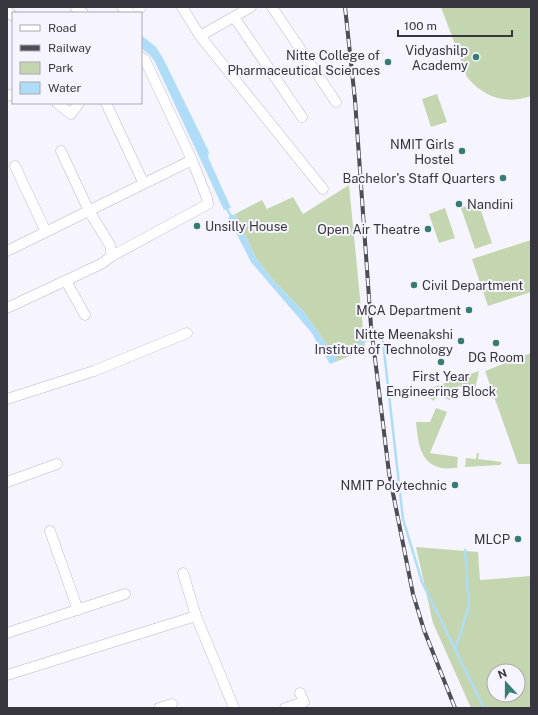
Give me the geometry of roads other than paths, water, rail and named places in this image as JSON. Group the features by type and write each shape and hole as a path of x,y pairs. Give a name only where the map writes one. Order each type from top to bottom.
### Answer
{"street":[{"path":"182,7 200,36 324,189"},
{"path":"200,36 251,7"},
{"path":"272,7 336,102"},
{"path":"234,17 302,117"},
{"path":"7,308 102,264 112,256 208,204 192,160 142,58"},
{"path":"58,104 71,114 78,104"},
{"path":"106,104 144,184"},
{"path":"61,151 89,211 110,245 112,256"},
{"path":"7,251 192,160"},
{"path":"15,166 46,232"},
{"path":"66,281 85,315"},
{"path":"7,399 94,371 187,332"},
{"path":"7,482 57,464"},
{"path":"50,531 78,610"},
{"path":"183,572 196,616 234,708"},
{"path":"7,633 125,594"},
{"path":"7,675 196,616"},
{"path":"285,708 304,702 300,693"},
{"path":"159,708 172,704"}],"water":[{"path":"142,36 156,47 164,60 209,152 208,157 231,208 224,210 155,62 150,55 142,49"},
{"path":"235,214 256,258 272,279 304,312 338,361 330,364 311,332 251,262 228,217"}],"waterway":[{"path":"226,207 232,218"},
{"path":"332,356 382,333 403,519 422,582 484,708"},
{"path":"455,650 469,606 465,550"}],"railway":[{"path":"345,7 355,100 371,326 389,473 413,594 424,630 455,708"}],"place":[{"name":"Vidyashilp Academy","path":"476,57"},
{"name":"Nitte College of Pharmaceutical Sciences","path":"388,62"},
{"name":"NMIT Girls Hostel","path":"462,151"},
{"name":"Bachelor's Staff Quarters","path":"503,178"},
{"name":"Nandini","path":"459,204"},
{"name":"Unsilly House","path":"197,226"},
{"name":"Open Air Theatre","path":"428,229"},
{"name":"Civil Department","path":"414,285"},
{"name":"MCA Department","path":"469,310"},
{"name":"Nitte Meenakshi Institute of Technology","path":"461,341"},
{"name":"DG Room","path":"496,343"},
{"name":"First Year Engineering Block","path":"441,362"},
{"name":"NMIT Polytechnic","path":"455,485"},
{"name":"MLCP","path":"518,539"}]}
